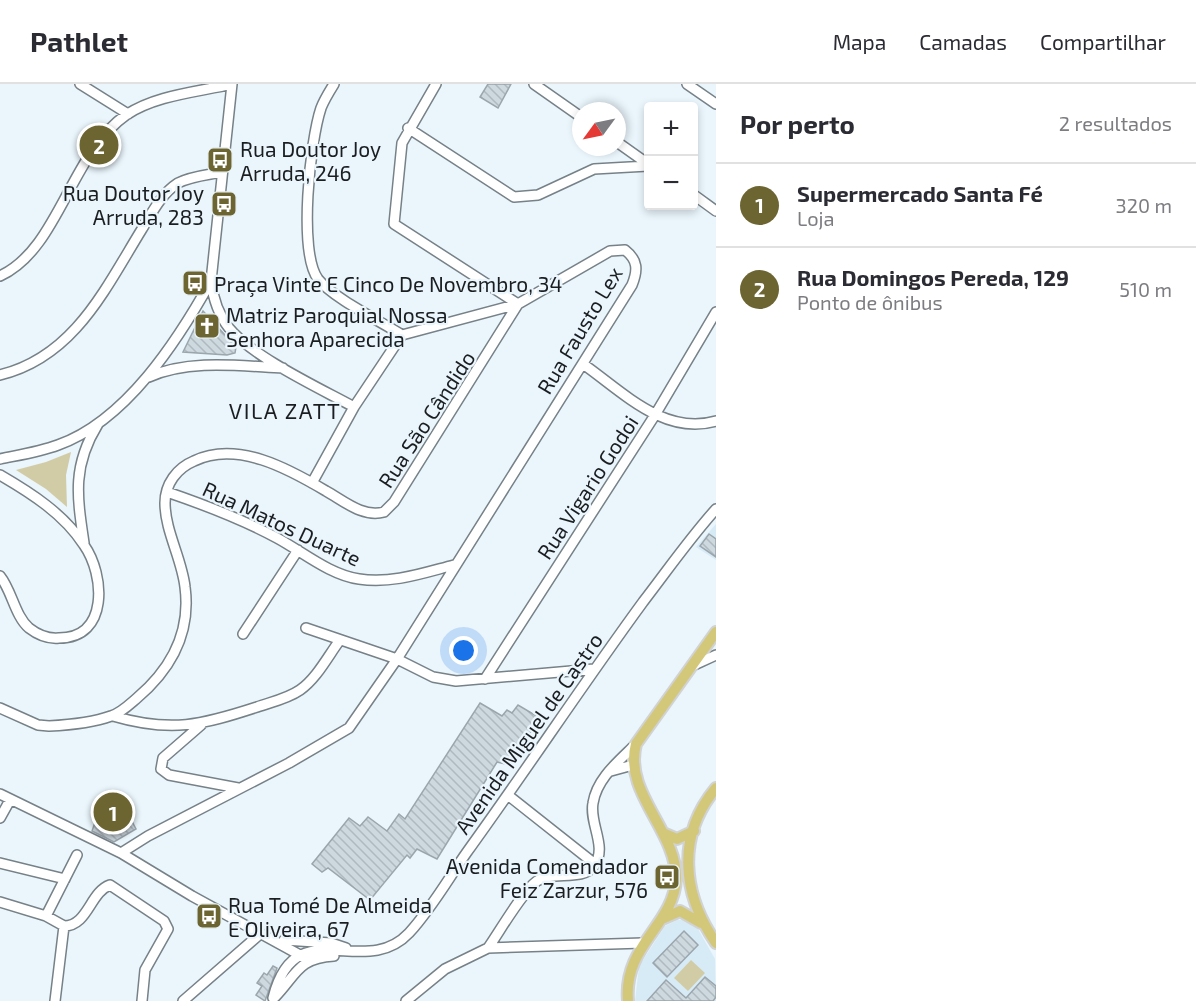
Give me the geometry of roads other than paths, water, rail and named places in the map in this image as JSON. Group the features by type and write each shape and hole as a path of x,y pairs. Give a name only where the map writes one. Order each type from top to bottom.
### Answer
{"main road":[{"path":"628,1001 628,974 643,943 670,903 676,877 663,833 636,777 633,765 636,744 716,632"},
{"path":"716,788 705,804 689,847 688,884 704,925 716,943"},
{"path":"663,833 677,839 694,831"},
{"path":"657,923 668,915 680,911 694,917 704,925"}],"street":[{"path":"80,84 128,114"},
{"path":"0,276 21,263 38,243 97,142 128,114 158,101 232,84 211,281 216,304 230,329 283,368 354,407"},
{"path":"312,483 354,407 402,335 328,288 317,277 310,262 306,233 315,135 321,109 333,84"},
{"path":"436,84 408,128 402,143 394,224 518,304"},
{"path":"534,84 572,111"},
{"path":"687,84 716,104"},
{"path":"408,128 514,197 538,195 594,169 644,165"},
{"path":"626,149 644,162"},
{"path":"0,375 44,357 77,329 95,306 167,192 193,177 222,172"},
{"path":"698,198 716,211"},
{"name":"Rua Fausto Lex","path":"121,853 238,788 290,763 349,728 397,659 454,565 583,364 632,285 637,268 631,255 618,249 601,254 518,304 402,335"},
{"path":"0,459 59,445 101,420 149,377 188,322 211,281"},
{"name":"Rua São Cândido","path":"167,492 173,478 186,465 208,455 222,453 272,464 364,512 378,513 388,509 480,369 518,304"},
{"name":"Rua Vigario Godoi","path":"485,679 655,415 716,312"},
{"path":"583,364 655,415 683,425 716,421"},
{"path":"149,377 164,370 190,367 283,368"},
{"path":"0,576 28,627 45,637 72,638 91,623 100,600 98,577 85,546 79,513 78,471 85,447 101,420"},
{"path":"0,475 33,494 66,524 85,546"},
{"path":"113,716 147,690 165,669 179,646 185,624 186,588 165,506 167,492"},
{"name":"Rua Matos Duarte","path":"167,492 244,522 340,574 376,581 404,578 454,565"},
{"name":"Avenida Miguel de Castro","path":"272,1000 310,955 387,948 408,934 428,911 594,669 696,532 716,509"},
{"path":"243,634 298,550"},
{"path":"306,628 397,659 423,673 445,680 485,679 594,669"},
{"path":"0,708 38,725 49,726 113,716 152,725 201,725 275,701 301,689 340,640"},
{"path":"692,666 716,655"},
{"path":"201,725 163,758 161,769 170,775 238,788"},
{"path":"488,948 537,881 556,875 585,873 596,864 599,848 593,803 606,774 636,744"},
{"path":"606,774 633,765"},
{"path":"0,794 121,853 260,934 299,954 310,955"},
{"path":"508,796 596,864"},
{"path":"0,819 10,800"},
{"path":"46,916 77,855"},
{"path":"0,863 65,879"},
{"path":"0,902 46,916 64,926 78,921 102,890 110,885 164,921 168,929 146,970 142,1001"},
{"path":"55,1001 64,926"},
{"path":"260,934 284,940 332,943 353,951"},
{"path":"183,1001 260,934"},
{"path":"284,940 310,955"},
{"path":"406,1001 445,969 488,948 643,943"},
{"name":"Avenida Miguel de Castro","path":"310,955 321,957 353,951"},
{"name":"Avenida Miguel de Castro","path":"272,1000 285,972 299,954"}],"place":[{"name":"Rua Domingos Pereda, 129","path":"99,145"},
{"name":"Rua Doutor Joy Arruda, 246","path":"220,160"},
{"name":"Rua Doutor Joy Arruda, 283","path":"224,204"},
{"name":"Praça Vinte E Cinco De Novembro, 34","path":"195,283"},
{"name":"Matriz Paroquial Nossa Senhora Aparecida","path":"207,326"},
{"name":"Supermercado Santa Fé","path":"113,812"},
{"name":"Avenida Comendador Feiz Zarzur, 576","path":"667,877"},
{"name":"Rua Tomé De Almeida E Oliveira, 67","path":"209,916"}],"district":[{"name":"VILA ZATT","path":"285,410"}]}
